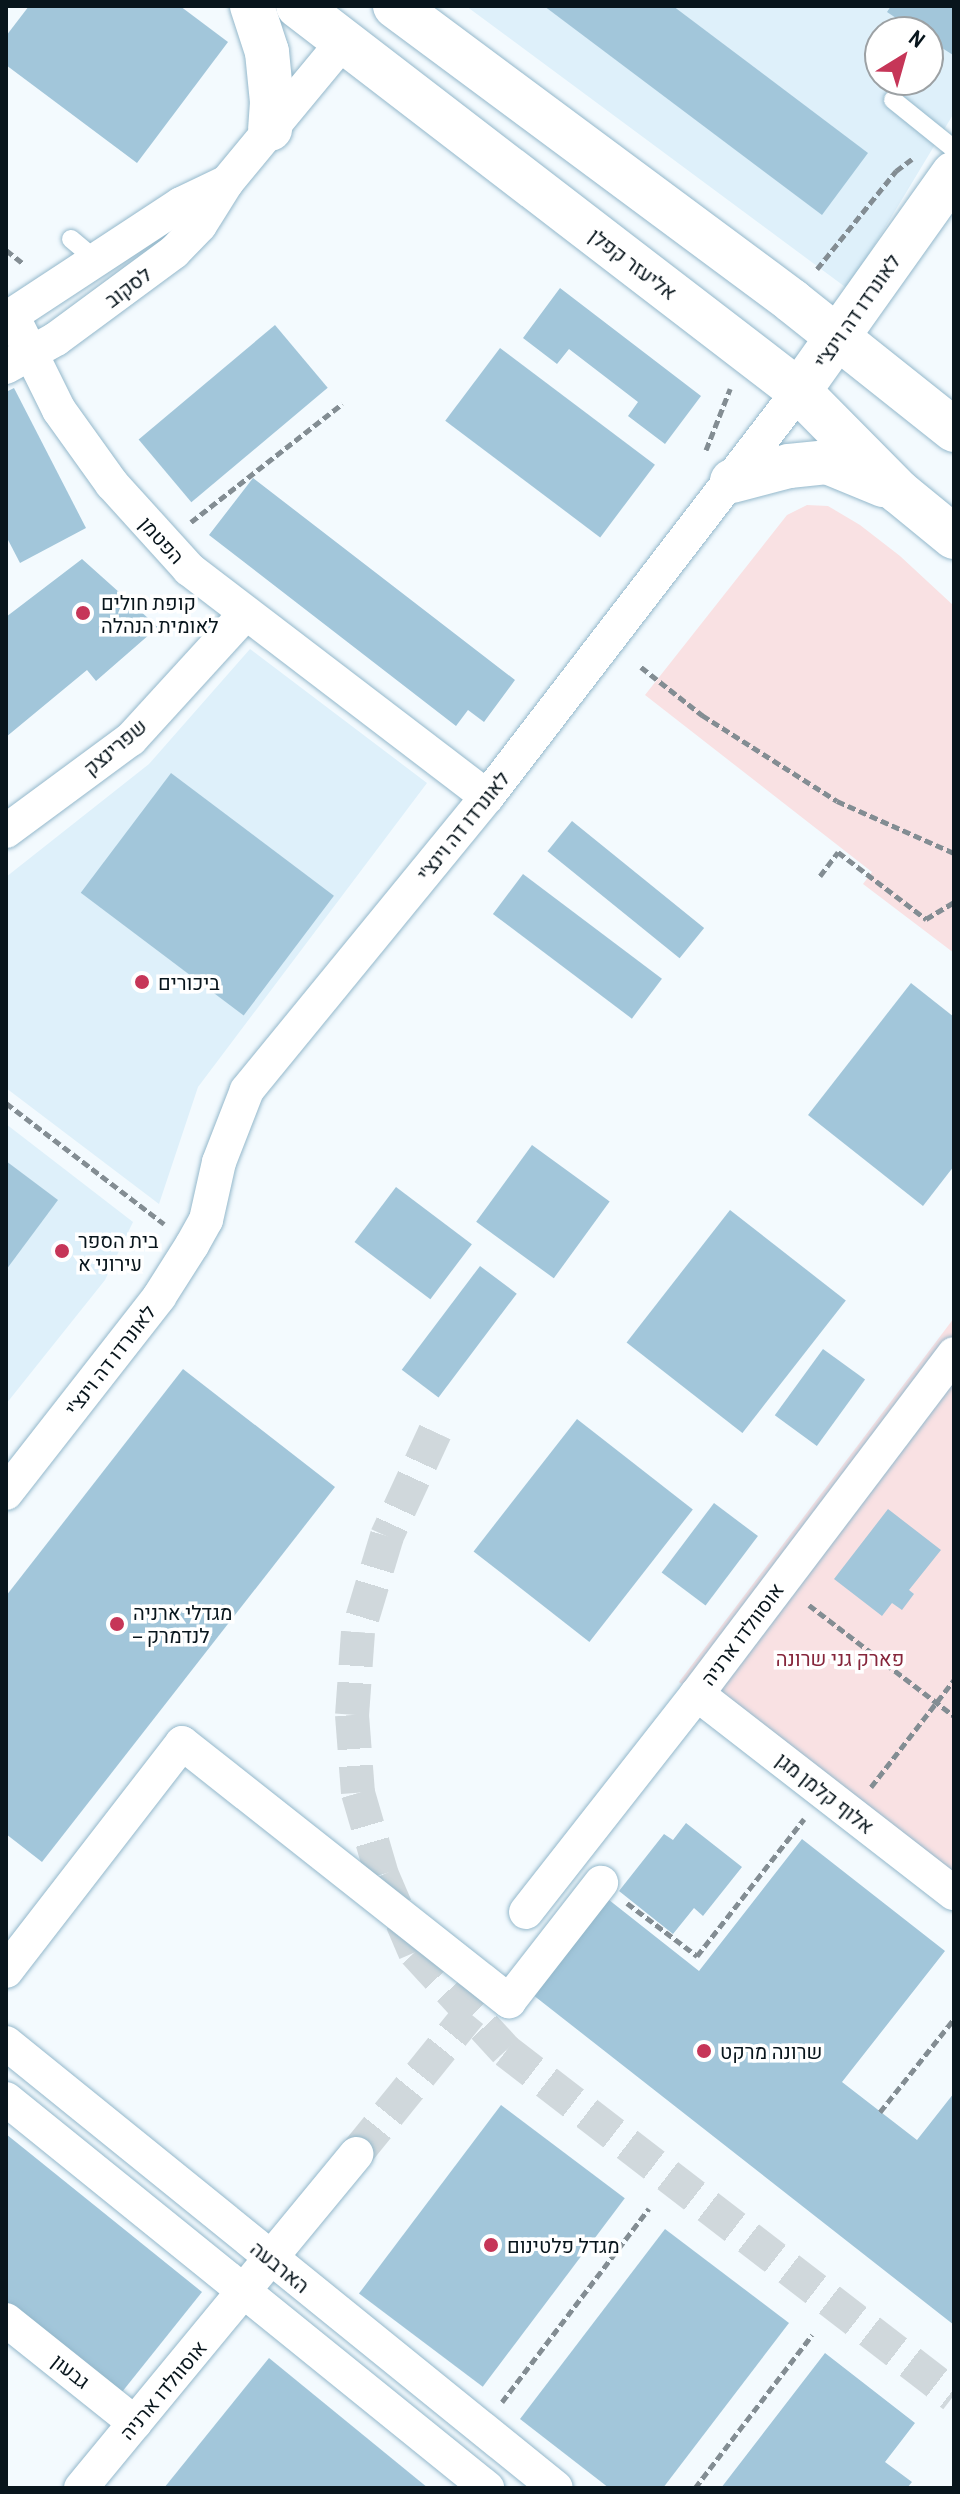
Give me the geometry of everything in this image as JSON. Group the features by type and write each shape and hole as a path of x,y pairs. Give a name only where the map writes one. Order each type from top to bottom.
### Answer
{"main road":[{"path":"252,6 267,52 272,102 270,129"},
{"name":"אליעזר קפלן","path":"298,6 799,391 899,492 954,537"},
{"path":"343,42 370,6"},
{"path":"395,6 792,301 954,430"},
{"name":"לאונרדו דה וינצ'י","path":"799,391 954,173"},
{"path":"732,481 789,466 827,462 899,492"}],"street":[{"name":"לסקוב","path":"19,361 174,252 200,225 227,182 343,42"},
{"name":"לסקוב","path":"9,317 83,249 227,182"},
{"name":"הפטמן","path":"9,317 19,361 112,484 189,569 487,797"},
{"name":"לאונרדו דה וינצ'י","path":"6,1493 159,1297 192,1245 206,1220 219,1162 247,1090 487,797 799,391"},
{"name":"שפרינצק","path":"6,831 131,739 245,614"},
{"name":"אוסוולדו ארניה","path":"526,1912 697,1694 954,1354"},
{"name":"אלוף קלמן מגן","path":"697,1694 954,1893"},
{"path":"6,1971 182,1743 509,2001 601,1883"},
{"name":"הארבעה","path":"6,2043 556,2488"},
{"path":"6,2099 487,2488"},
{"name":"אוסוולדו ארניה","path":"81,2488 356,2154"},
{"name":"גבעון","path":"6,2320 135,2423"}],"lane":[{"path":"893,100 954,149"}],"path":[{"path":"792,301 896,171"},
{"path":"164,542 342,404"},
{"path":"641,667 702,715 837,801 954,853"},
{"path":"820,876 838,852 926,919 954,902"},
{"path":"6,1103 192,1245"},
{"path":"781,1583 954,1716"},
{"path":"601,1883 697,1956 838,1803 937,1703 954,1680"},
{"path":"880,2112 954,2019"},
{"path":"517,2381 649,2208"},
{"path":"695,2488 812,2335"}],"shaded area":[{"path":"466,6 954,6 954,113 848,289"},
{"name":"ביכורים","path":"250,649 427,783 198,1087 159,1204 6,1088 6,877 149,764"},
{"name":"בית הספר עירוני א","path":"6,1124 133,1222 105,1280 6,1404"}],"green space":[{"path":"807,505 828,506 860,525 900,556 954,606 954,953 863,884 872,872 645,695 787,515"},
{"name":"פארק גני שרונה","path":"954,1318 954,1896 679,1682"}],"building":[{"path":"29,6 180,6 228,42 137,163 6,65 6,36"},
{"path":"544,6 673,6 868,153 822,215"},
{"path":"891,6 954,6 953,55 944,49 944,16 893,16 887,12"},
{"path":"560,288 701,396 665,444 628,416 638,402 569,349 557,364 523,338"},
{"path":"275,325 328,388 191,502 139,439"},
{"path":"500,348 655,465 600,537 445,421"},
{"path":"14,388 86,528 20,563 6,536 6,392"},
{"path":"253,478 515,680 484,722 468,710 456,726 209,535"},
{"path":"82,559 158,627 96,681 87,670 6,737 6,617"},
{"path":"171,773 334,896 244,1016 81,893"},
{"path":"572,821 704,928 680,958 547,851"},
{"path":"523,874 662,979 632,1019 493,914"},
{"path":"911,983 954,1017 954,1166 923,1206 808,1115"},
{"path":"532,1145 610,1201 554,1278 476,1222"},
{"path":"6,1161 58,1200 6,1270"},
{"path":"396,1187 472,1244 430,1299 354,1242"},
{"path":"730,1210 846,1301 742,1433 627,1342"},
{"path":"480,1266 517,1294 439,1398 402,1370"},
{"path":"823,1349 865,1380 817,1446 775,1415"},
{"name":"מגדלי ארניה – לנדמרק","path":"183,1369 335,1487 42,1862 6,1834 6,1596"},
{"path":"577,1419 693,1510 589,1642 474,1551"},
{"path":"714,1503 758,1536 706,1606 662,1572"},
{"path":"888,1509 941,1550 909,1590 914,1594 902,1610 892,1603 882,1616 834,1579"},
{"path":"686,1823 742,1867 703,1916 694,1908 673,1934 619,1891 664,1834 673,1840"},
{"name":"שרונה מרקט","path":"802,1839 945,1951 842,2082 917,2140 954,2093 954,2325 528,1991 604,1896 699,1971"},
{"name":"מגדל פלטינום","path":"501,2105 625,2198 483,2387 359,2293"},
{"path":"6,2134 202,2292 118,2397 6,2306"},
{"path":"665,2229 789,2323 663,2488 609,2488 520,2419"},
{"path":"825,2353 915,2423 885,2462 912,2482 907,2488 721,2488"},
{"path":"269,2358 428,2488 164,2488"}],"tunnel":[{"path":"435,1432 387,1536 358,1632 352,1715 358,1793 382,1875 415,1952 506,2051 954,2396"},
{"path":"356,2154 470,2013"}],"place":[{"name":"קופת חולים לאומית הנהלה","path":"83,613"},
{"name":"ביכורים","path":"142,982"},
{"name":"בית הספר עירוני א","path":"62,1251"},
{"name":"מגדלי ארניה – לנדמרק","path":"117,1624"},
{"name":"שרונה מרקט","path":"704,2051"},
{"name":"מגדל פלטינום","path":"491,2245"}]}
